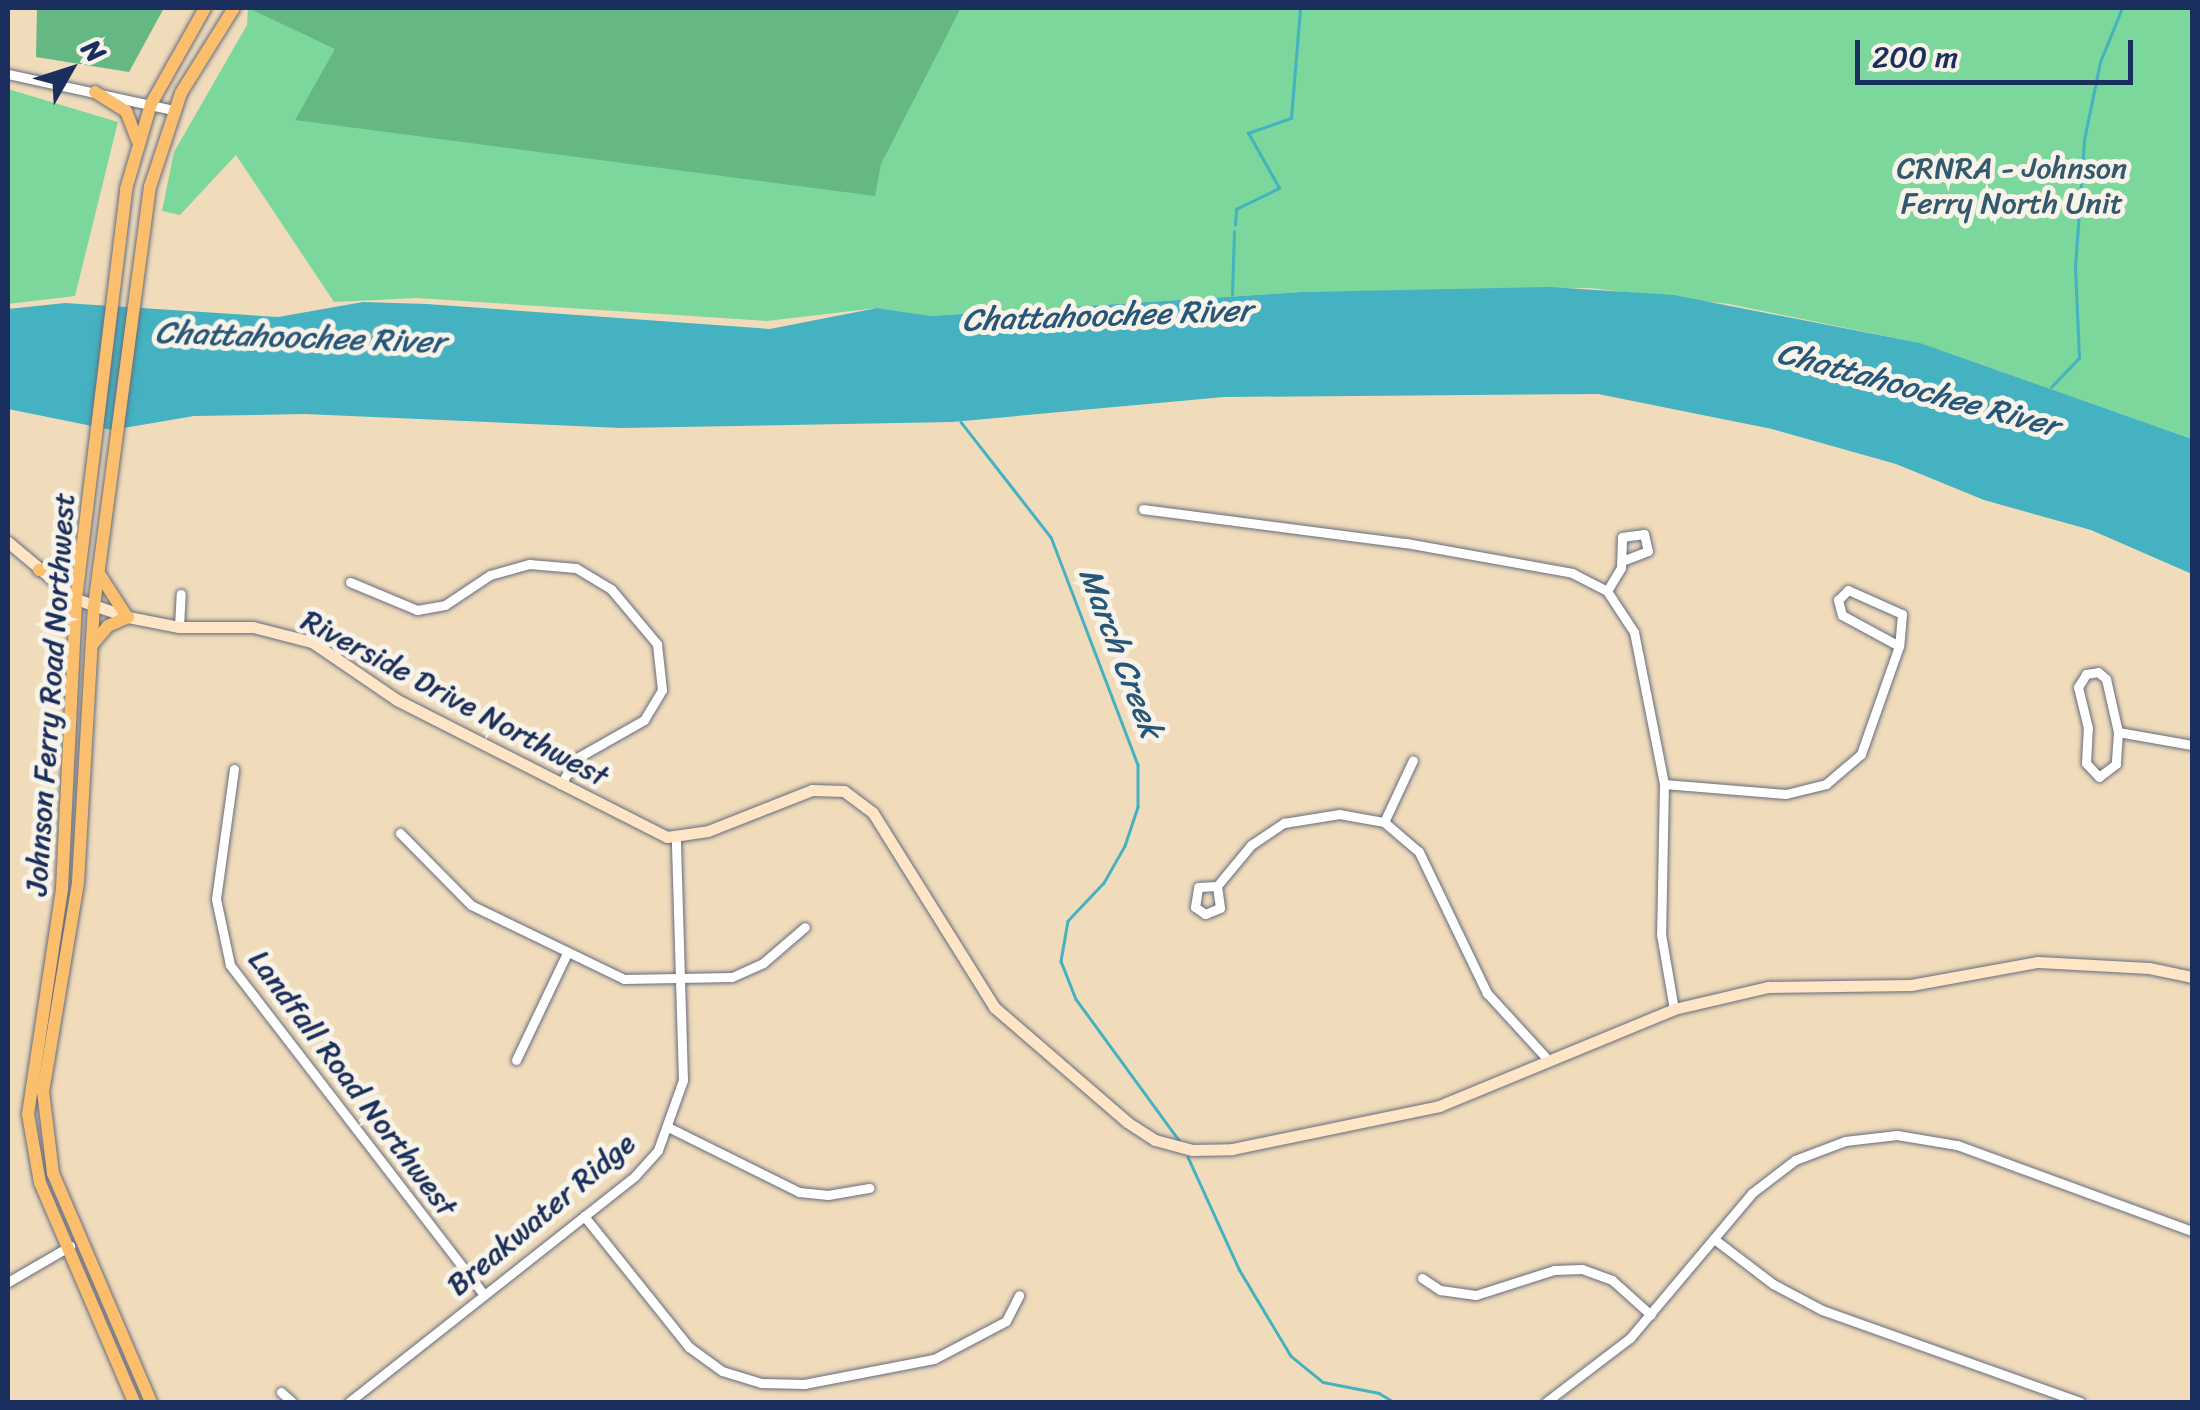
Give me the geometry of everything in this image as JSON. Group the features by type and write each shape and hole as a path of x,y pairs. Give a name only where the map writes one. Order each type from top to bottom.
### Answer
{"main road":[{"name":"Johnson Ferry Road Northwest","path":"134,1402 35,1169 28,1114 62,888 76,599 114,278 137,142 151,104 206,8"},
{"name":"Johnson Ferry Road Northwest","path":"151,1402 50,1162 43,1111 78,882 94,606 154,165 173,110 234,8"},
{"path":"96,92 126,111 137,142"},
{"path":"39,570 62,566 83,546"},
{"path":"91,648 108,626 127,617 99,572"}],"street":[{"path":"8,74 173,110"},
{"path":"1143,509 1443,550 1572,573 1607,591 1634,632 1664,784 1661,934 1674,1009"},
{"name":"Riverside Drive Northwest","path":"8,542 76,599 127,617 179,627 253,627 312,642 397,700 676,839"},
{"path":"1607,591 1622,561"},
{"path":"350,582 417,610 445,605 490,575 529,564 576,568 611,588 657,644 662,690 644,720 577,758 561,784"},
{"path":"1664,784 1786,794 1826,784 1861,754 1899,646 1902,614 1857,590 1841,595 1842,615 1899,646"},
{"path":"179,627 181,594"},
{"path":"2086,674 2106,679 2118,732 2112,772 2092,775 2078,687 2086,674"},
{"path":"2118,732 2192,745"},
{"path":"1384,822 1414,760"},
{"name":"Landfall Road Northwest","path":"234,769 216,899 230,966 483,1294"},
{"path":"676,839 812,790 844,791 860,800 994,1007 1127,1122 1174,1146 1232,1149 1440,1106 1674,1009 1768,987 1911,985 2038,962 2149,968 2192,978"},
{"path":"1217,886 1251,845 1284,823 1340,814 1384,822 1420,852 1487,993 1549,1061"},
{"path":"400,834 471,905 566,955 624,979 680,982 749,971 805,927"},
{"name":"Breakwater Ridge","path":"350,1402 642,1170 670,1128 682,1080 676,839"},
{"path":"516,1060 566,955"},
{"path":"670,1128 799,1192 828,1195 869,1188"},
{"path":"1546,1402 1607,1359 1651,1315 1752,1192 1795,1160 1845,1140 1898,1135 1956,1145 2192,1232"},
{"path":"584,1216 690,1347 722,1371 761,1384 804,1384 934,1360 1006,1320 1020,1295"},
{"path":"1714,1239 1773,1284 1822,1310 2080,1402"},
{"path":"8,1282 81,1240"},
{"path":"1422,1278 1440,1290 1476,1295 1554,1270 1582,1270 1612,1280 1651,1315"},
{"path":"282,1392 292,1402"}],"green space":[{"path":"37,8 164,8 129,72 36,57"},
{"name":"CRNRA - Johnson Ferry North Unit","path":"248,8 880,164 961,8 2192,8 2192,439 1919,343 1729,304 1590,288 1301,292 930,316 877,308 767,321 417,298 334,302 236,155 180,215 162,211 174,152 247,25"},
{"path":"248,8 961,8 881,164 875,196 295,120 335,49"},
{"path":"8,89 118,122 75,296 8,304"}],"water":[{"name":"Chattahoochee River","path":"1549,287 1674,295 1920,343 2192,439 2192,574 2091,530 1984,500 1896,464 1772,429 1598,394 1224,397 952,422 621,428 305,414 194,416 112,430 8,409 8,309 65,303 278,317 363,302 427,304 770,329 877,308 931,316 1301,292"}],"waterway":[{"path":"1235,225 1236,209 1279,188 1248,133 1291,118 1300,8"},
{"path":"2051,387 2079,358 2075,267 2084,140 2100,62 2122,8"},
{"name":"Chattahoochee River","path":"1232,295 1234,232"},
{"name":"March Creek","path":"961,422 1051,537 1138,765 1138,807 1125,846 1104,883 1068,921 1061,961 1076,999 1179,1140"},
{"name":"March Creek","path":"1188,1157 1239,1269 1291,1356 1323,1382 1379,1393 1394,1402"}]}
